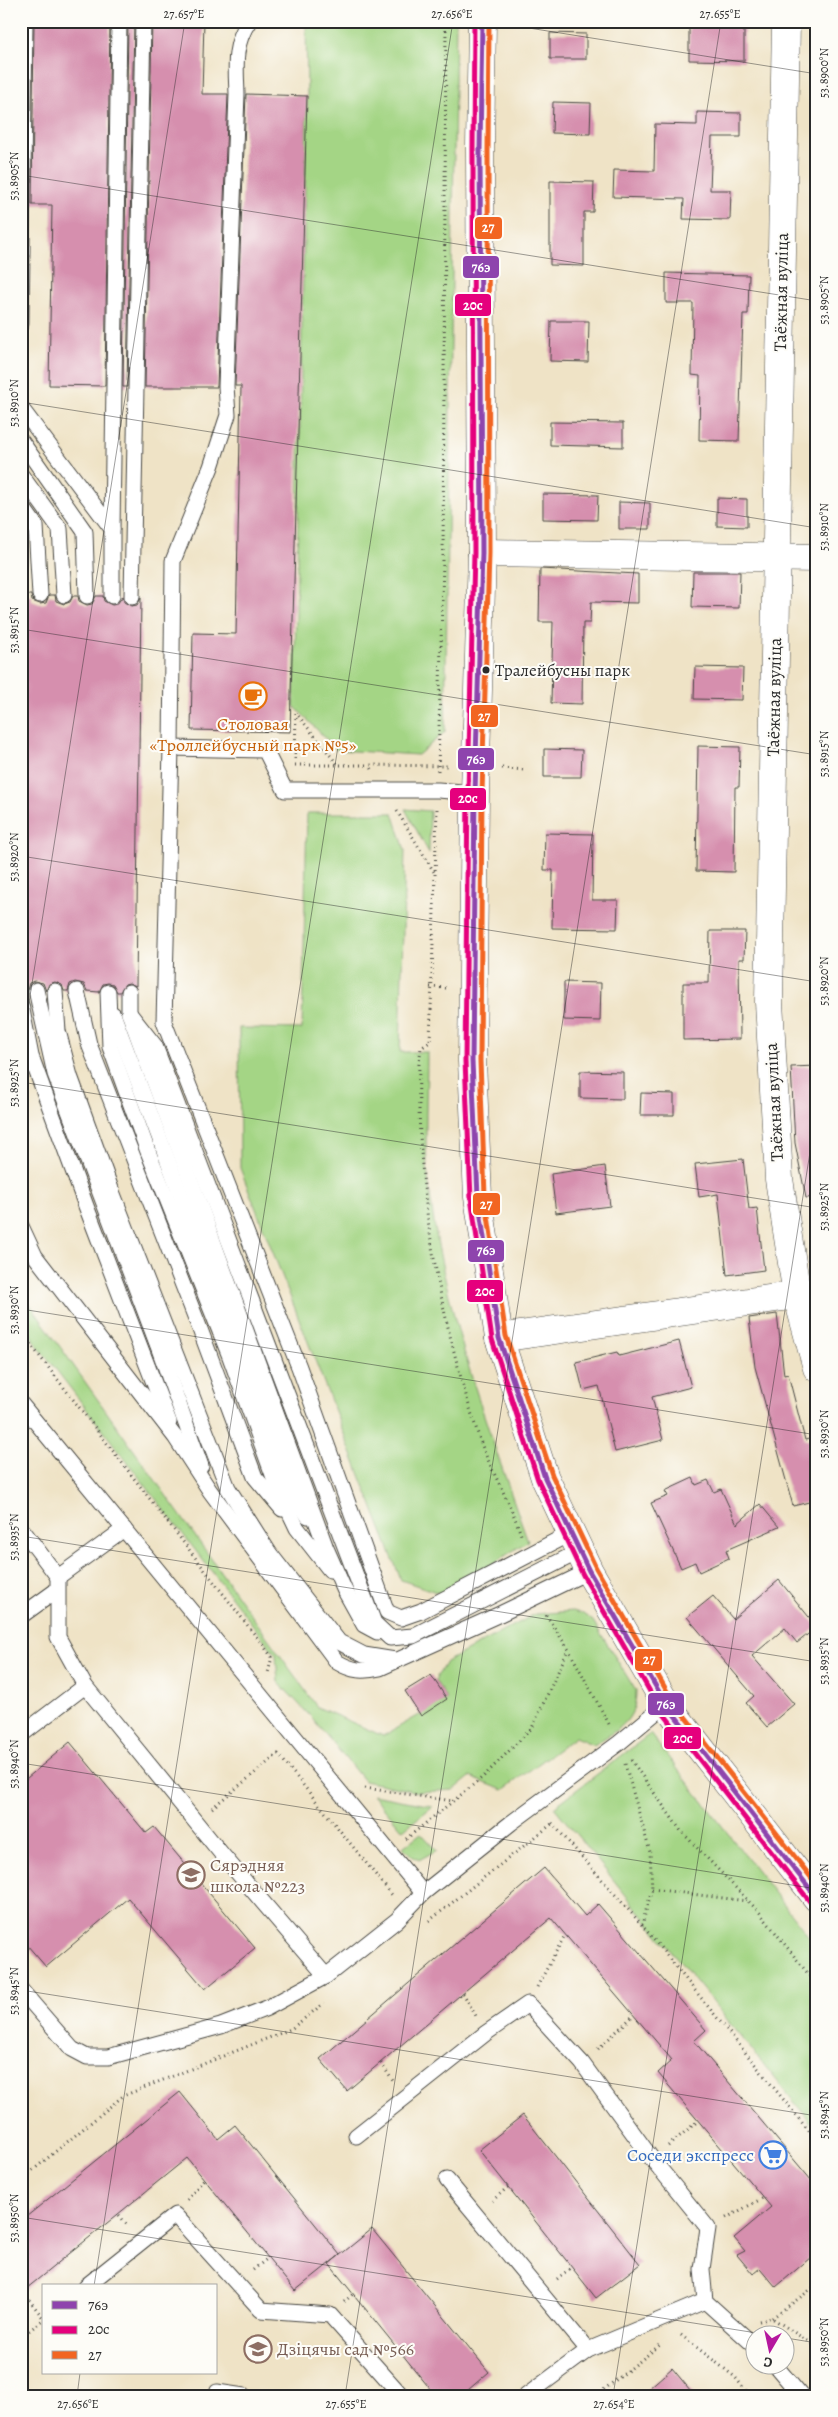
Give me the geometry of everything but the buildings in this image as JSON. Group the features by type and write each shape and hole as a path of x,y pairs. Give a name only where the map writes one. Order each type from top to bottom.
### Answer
{"street":[{"path":"482,21 480,159 482,553 475,793 472,1061 474,1144 478,1197 499,1338 545,1478 580,1552 666,1704 817,1898"},
{"name":"Таёжная вуліца","path":"786,21 769,1002 779,1179 807,1294 817,1368"},
{"path":"482,553 817,558"},
{"path":"499,1338 807,1294"}],"lane":[{"path":"21,324 25,21"},
{"path":"112,596 119,21"},
{"path":"132,597 143,21"},
{"path":"249,21 239,35 236,61 237,94 226,386 228,415 211,467 173,561 171,748 164,1022 299,1368 387,1612 401,1618 421,1612 580,1552"},
{"path":"21,408 112,530"},
{"path":"21,441 85,532 87,596"},
{"path":"21,475 60,529 64,596"},
{"path":"21,505 36,526 40,595"},
{"path":"171,748 265,750 285,790 438,790 475,793"},
{"path":"36,990 55,1074 158,1346 210,1491"},
{"path":"56,991 58,1031 70,1076 228,1488 270,1554 339,1642 364,1655 395,1660"},
{"path":"77,991 89,1044 198,1324 255,1477 344,1589"},
{"path":"129,992 129,1013 326,1548 344,1589 364,1625 390,1638 412,1636 580,1552"},
{"path":"297,1528 277,1486 228,1354 146,1149 110,1048 108,997 291,1489 326,1548"},
{"path":"21,1004 31,1056 86,1206 175,1437"},
{"path":"129,1013 154,1046 374,1623 390,1638"},
{"path":"21,1226 35,1256 175,1437 210,1491 337,1662 350,1670 365,1671 380,1668 500,1614 580,1552"},
{"path":"21,1404 423,1893"},
{"path":"21,1528 57,1584 58,1637 85,1686 326,1976"},
{"path":"21,1616 124,1529"},
{"path":"21,1735 85,1686"},
{"path":"21,1990 72,2049 87,2057 108,2058 222,2026 267,2008 326,1976 406,1911 423,1893 511,1823 619,1743 666,1704"},
{"path":"356,2136 486,2033 528,2004 582,2063 652,2159 708,2228 702,2269 705,2301 746,2338"},
{"path":"447,2180 588,2350"},
{"path":"89,2284 175,2215 261,2310 330,2315 402,2396"},
{"path":"526,2396 588,2350 705,2301"},
{"path":"782,2374 801,2396"},
{"path":"217,2392 244,2396"}],"path":[{"path":"430,1042 443,551 446,21"},
{"path":"338,765 296,713 294,765 338,765 370,765"},
{"path":"21,1332 272,1657 267,1678"},
{"path":"371,1868 483,1777 532,1728 568,1650"},
{"path":"619,1743 681,1831 748,1901 817,1985"},
{"path":"196,1821 278,1754 406,1911"},
{"path":"363,1793 357,1786 454,1801"},
{"path":"536,1805 642,1925 817,2141"},
{"path":"652,1889 748,1901"},
{"path":"528,2004 565,1935"},
{"path":"582,2063 634,2016"},
{"path":"652,2159 698,2121"},
{"path":"708,2228 763,2198"},
{"path":"733,2327 772,2318 817,2285"},
{"path":"23,2292 42,2316"},
{"path":"772,2318 817,2347"},
{"path":"21,2337 42,2321"},
{"path":"677,2331 735,2377 750,2396"},
{"path":"596,2396 662,2343"}],"green space":[{"path":"306,21 456,21 445,732 418,755 337,750 294,706 307,96"},
{"path":"405,809 430,811 429,853"},
{"path":"307,813 393,813 405,850 400,1052 427,1052 426,1130 428,1177 434,1224 443,1270 454,1316 481,1407 528,1541 471,1578 442,1594 401,1580 240,1168 239,1028 302,1029"},
{"path":"21,1292 317,1707 383,1736 447,1699 435,1680 446,1662 535,1614 573,1611 583,1614 593,1621 636,1691 633,1711 629,1718 624,1724 594,1745 575,1737 503,1790 470,1777 454,1790 418,1792 364,1781 313,1719 278,1682 276,1655 34,1341 21,1315"},
{"path":"650,1734 817,1947 817,2130 554,1807"},
{"path":"373,1795 433,1806 403,1830"},
{"path":"421,1833 437,1850 419,1860 403,1847"}],"transit line":[{"name":"20с","path":"474,21 474,553 468,793 465,1061 471,1198 492,1339 538,1480 583,1575 660,1709 811,1903"},
{"name":"76э","path":"482,21 480,149 482,553 475,793 472,1061 478,1197 499,1338 545,1478 589,1571 666,1704 817,1898"},
{"name":"27","path":"489,21 489,553 482,793 480,1061 485,1196 506,1336 552,1475 596,1568 672,1700 817,1885"}],"place":[{"name":"Тралейбусны парк","path":"486,670"},
{"name":"Столовая «Троллейбусный парк №5»","path":"253,696"},
{"name":"Сярэдняя школа №223","path":"191,1875"},
{"name":"Соседи экспресс","path":"773,2155"},
{"name":"Дзіцячы сад №566","path":"258,2349"}]}
